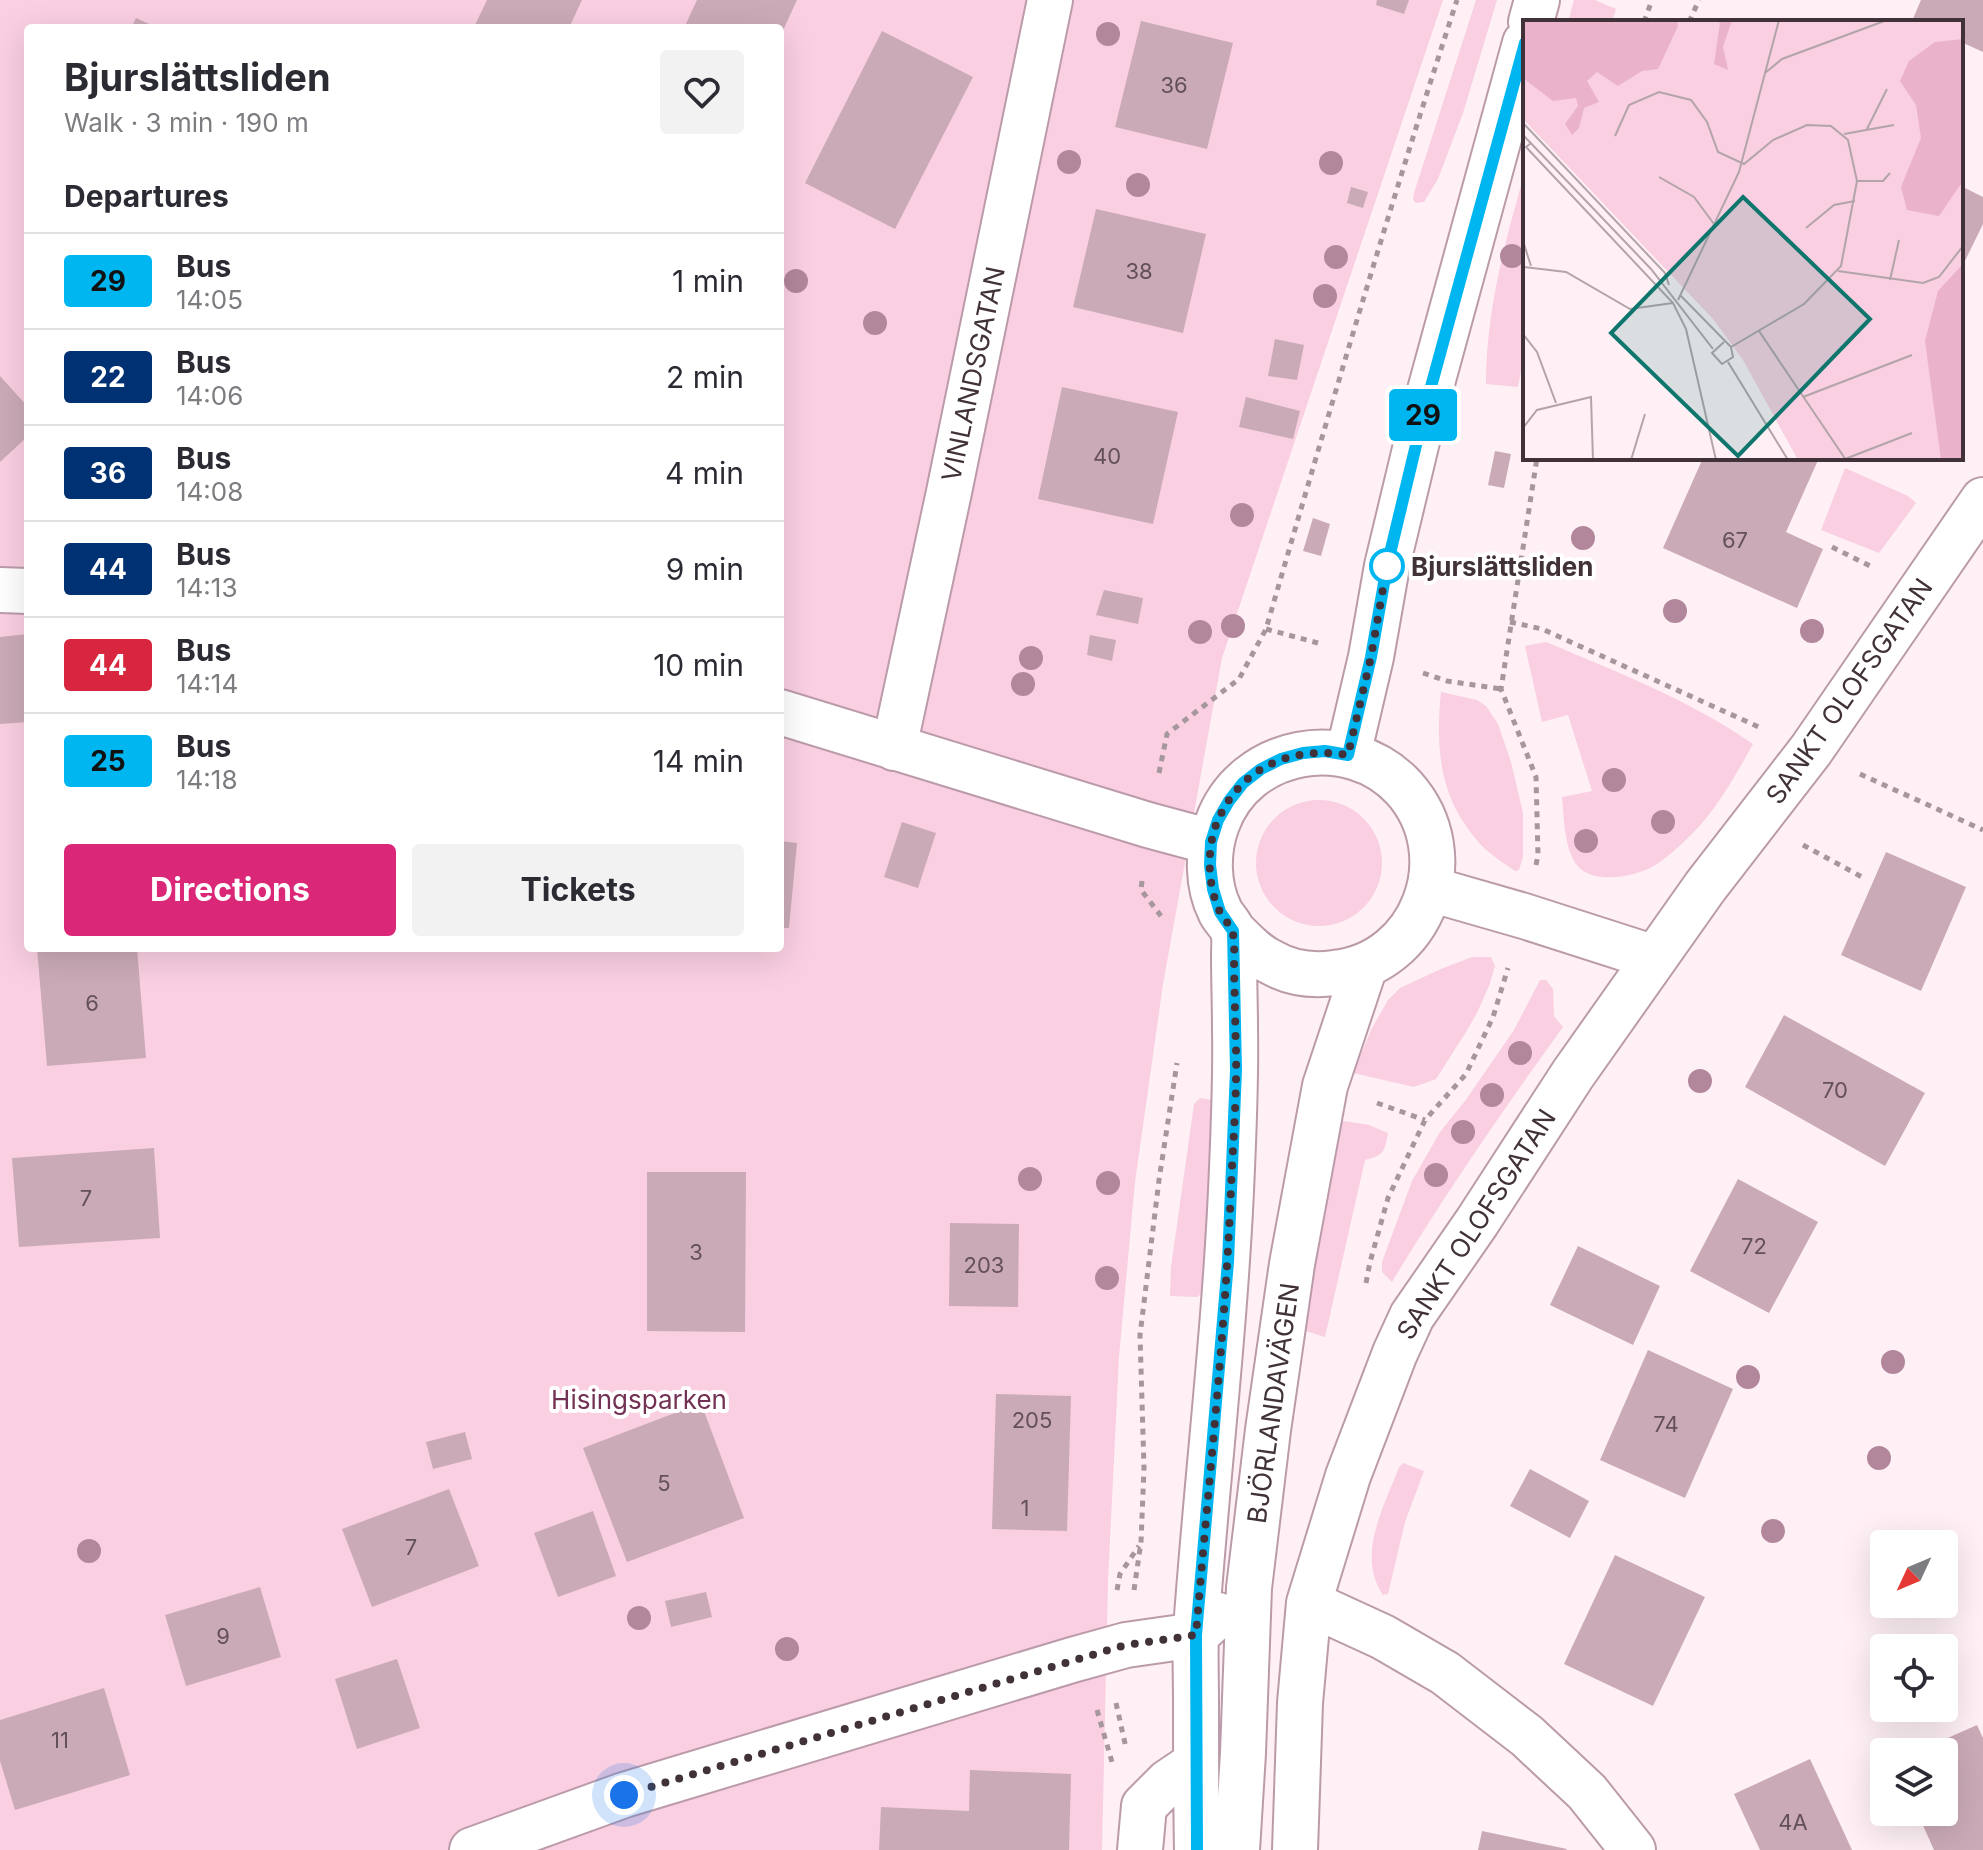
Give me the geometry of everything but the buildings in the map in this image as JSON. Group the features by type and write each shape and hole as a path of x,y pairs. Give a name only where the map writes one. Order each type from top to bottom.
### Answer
{"street":[{"name":"VINLANDSGATAN","path":"894,748 1050,0"},
{"path":"1532,20 1537,0"},
{"path":"1348,755 1371,657 1387,566 1423,416 1523,50"},
{"name":"SANKT OLOFSGATAN","path":"1309,1603 1348,1476 1412,1316 1573,1074 1705,887 1811,750 1983,500"},
{"path":"0,590 24,591"},
{"path":"784,713 1211,842"},
{"name":"BJÖRLANDAVÄGEN","path":"1325,751 1348,755 1386,773 1416,805 1426,825 1431,846 1430,889 1418,918 1399,943 1383,956 1365,966 1342,972 1317,975 1293,971 1250,949 1220,912 1213,889 1211,842 1218,820 1229,801 1243,783 1261,769 1303,753 1325,751"},
{"path":"1430,889 1655,958"},
{"name":"BJÖRLANDAVÄGEN","path":"1197,1850 1196,1635 1228,1262 1236,1070 1233,931"},
{"name":"BJÖRLANDAVÄGEN","path":"1237,1850 1249,1588 1292,1264 1325,1086 1365,966"},
{"path":"472,1850 624,1795 1126,1645 1196,1635 1249,1588"},
{"path":"1295,1850 1300,1703 1309,1603 1383,1637 1445,1673 1527,1736 1567,1773 1587,1792 1633,1850"},
{"path":"1140,1850 1144,1806 1168,1782 1196,1763"}],"path":[{"path":"1239,679 1266,629 1364,294 1457,0"},
{"path":"1645,20 1652,0"},
{"path":"1690,20 1699,0"},
{"path":"1395,1353 1363,1306 1370,1262 1388,1198 1425,1120 1466,1074 1493,1017 1524,916 1538,855 1536,777 1501,689 1537,460"},
{"path":"1510,622 1542,629 1983,830"},
{"path":"1757,820 1862,877"},
{"path":"1141,1542 1144,1468 1140,1335 1179,1049"},
{"path":"1126,1645 1116,1703 1144,1806"}],"green space":[{"name":"Hisingsparken","path":"0,0 1443,0 1222,658 1163,984 1135,1182 1119,1357 1108,1581 1102,1850 0,1850"},
{"path":"1476,0 1497,0 1463,113 1438,179 1424,202 1416,203 1414,193"},
{"path":"1574,0 1595,0 1616,9 1613,20 1569,20"},
{"path":"1523,179 1523,360 1518,387 1486,384 1489,330 1504,250"},
{"path":"1845,468 1908,496 1916,503 1879,553 1821,530"},
{"path":"1546,642 1679,700 1753,744 1724,794 1703,822 1675,850 1648,869 1627,876 1603,877 1583,871 1572,857 1565,832 1562,797 1592,791 1568,715 1542,722 1525,646"},
{"path":"1441,692 1477,700 1486,706 1498,724 1523,813 1523,857 1519,870 1515,871 1485,849 1458,814 1440,756"},
{"path":"1319,800 1343,804 1364,818 1378,839 1382,863 1378,887 1364,908 1343,922 1319,926 1295,922 1274,908 1260,887 1256,863 1260,839 1274,818 1295,804"},
{"path":"1472,957 1491,957 1495,966 1477,1013 1436,1079 1414,1087 1353,1073 1371,1030 1388,1000 1400,988"},
{"path":"1540,980 1546,980 1553,989 1554,1016 1563,1027 1475,1153 1392,1282 1382,1272 1382,1262 1412,1181 1440,1132 1514,1030"},
{"path":"1200,1098 1213,1100 1213,1182 1201,1294 1197,1297 1170,1296 1171,1267 1194,1104"},
{"path":"1331,1119 1369,1125 1388,1133 1382,1152 1365,1160 1325,1337 1306,1331 1318,1208"},
{"path":"1403,1463 1424,1471 1405,1522 1388,1594 1383,1595 1375,1580 1372,1547 1380,1515"}],"bus line":[{"name":"29","path":"1197,1850 1196,1635 1228,1262 1236,1070 1233,931 1220,912 1213,889 1211,842 1218,820 1229,801 1243,783 1261,769 1303,753 1325,751 1348,755 1371,657 1387,566 1423,416 1523,50"}],"place":[{"name":"Bjurslättsliden","path":"1387,566"}],"route":[{"path":"624,1795 1072,1660 1126,1645 1196,1635 1228,1262 1236,1070 1233,931 1220,912 1213,889 1211,842 1218,820 1229,801 1243,783 1261,769 1303,753 1325,751 1348,755 1371,657 1387,566"}]}
